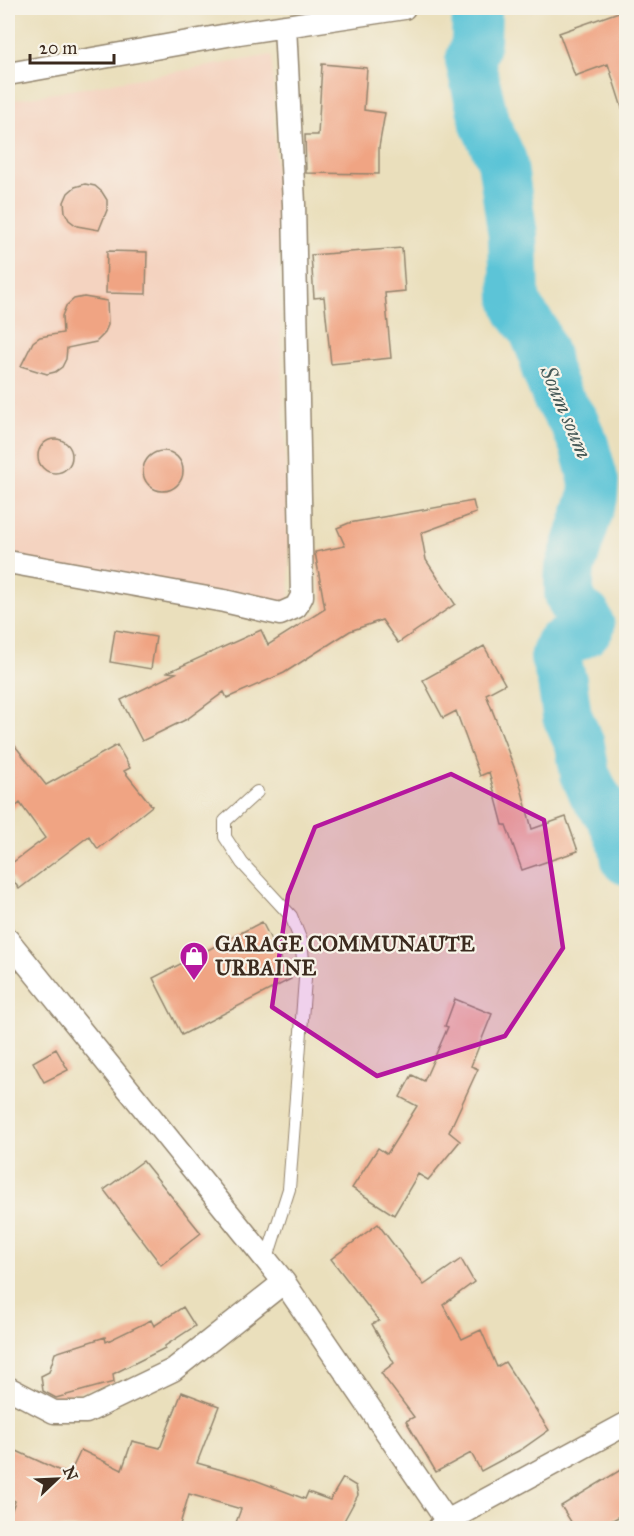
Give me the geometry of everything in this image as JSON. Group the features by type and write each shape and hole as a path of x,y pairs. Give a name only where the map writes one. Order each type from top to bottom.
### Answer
{"street":[{"path":"8,74 285,26 404,8"},
{"path":"8,562 224,601 280,614 296,607 303,596 294,204 285,26"},
{"path":"8,940 284,1282 443,1525 627,1424"},
{"path":"8,1388 54,1412 86,1412 173,1370 284,1282"}],"lane":[{"path":"257,792 225,821 225,837 242,863 291,916 302,940 305,979 289,1188 266,1261"}],"highlighted area":[{"path":"451,774 544,820 563,948 505,1036 377,1076 272,1007 288,895 315,827"}],"shaded area":[{"path":"272,55 290,597 279,609 8,560 8,101"}],"building":[{"path":"627,9 627,107 622,108 608,64 575,76 559,33"},
{"path":"322,64 367,68 364,110 385,113 379,147 379,174 306,173 305,135 318,135"},
{"path":"85,184 95,186 107,200 107,210 99,230 77,226 69,220 65,212 64,202 68,193 75,187"},
{"path":"402,248 405,291 385,293 391,358 331,364 324,297 314,298 311,255"},
{"path":"107,251 147,252 146,294 106,293"},
{"path":"84,297 107,301 108,325 104,334 96,342 67,348 66,359 62,367 55,372 47,374 21,366 33,342 40,337 63,333 62,316 66,306 74,299"},
{"path":"55,439 67,444 72,456 67,468 55,473 43,468 38,456 43,444"},
{"path":"163,451 177,457 183,471 177,485 163,491 149,485 143,471 149,457"},
{"path":"473,501 476,513 421,533 426,560 455,604 398,643 382,620 350,631 284,673 227,698 224,692 187,719 142,741 121,700 176,673 168,672 261,630 268,645 325,609 315,552 345,546 337,528 349,523"},
{"path":"115,630 156,637 151,669 110,662"},
{"path":"484,646 505,684 486,694 519,780 532,829 566,817 578,851 522,870 506,825 503,825 489,772 480,776 456,711 443,718 423,680"},
{"path":"8,737 46,785 117,745 130,768 124,771 152,806 98,849 89,836 19,889 8,873 8,866 45,838 20,803 8,813"},
{"path":"262,922 291,979 182,1035 153,978"},
{"path":"455,999 492,1014 471,1066 478,1069 449,1132 460,1141 428,1180 418,1174 394,1215 352,1188 378,1148 387,1154 417,1106 400,1097 412,1075 424,1081 448,1027 445,1026"},
{"path":"56,1049 68,1070 44,1082 33,1062"},
{"path":"143,1161 201,1233 161,1265 104,1190"},
{"path":"378,1224 424,1285 461,1259 474,1282 443,1305 462,1339 481,1330 497,1367 505,1362 549,1430 522,1449 481,1471 471,1453 436,1472 406,1421 414,1417 381,1373 394,1363 372,1324 379,1321 331,1259"},
{"path":"183,1307 195,1326 165,1348 113,1374 114,1382 56,1398 43,1391 41,1376 49,1372 55,1353 105,1337 106,1342 151,1320 154,1326"},
{"path":"182,1392 219,1406 197,1463 247,1477 305,1499 308,1492 330,1500 343,1478 356,1486 358,1495 340,1528 234,1528 241,1509 189,1494 179,1528 8,1528 15,1501 8,1497 8,1447 69,1475 81,1450 122,1470 132,1441 160,1448"},
{"path":"627,1466 627,1512 599,1528 575,1528 561,1506"}],"waterway":[{"name":"Soum soum","path":"477,8 476,42 470,61 485,124 502,161 513,236 515,299 520,312 533,329 557,397 574,422 584,445 594,482 593,497 570,568 569,580 569,594 574,605 586,616 590,626 585,632 559,645 555,657 562,681 567,716 580,745 585,774 594,794 611,817 623,843 626,860"}],"place":[{"name":"GARAGE COMMUNAUTE URBAINE","path":"194,982"}]}
